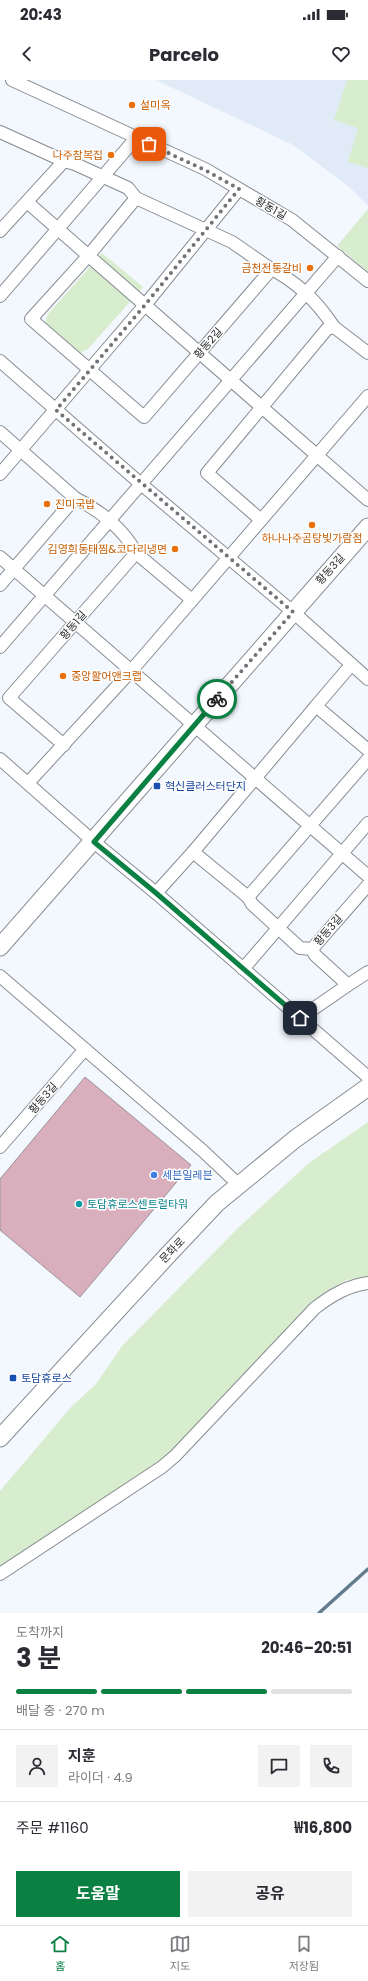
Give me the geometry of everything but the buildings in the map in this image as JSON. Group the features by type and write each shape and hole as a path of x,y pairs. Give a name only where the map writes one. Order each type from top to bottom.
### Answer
{"street":[{"name":"황동1길","path":"12,80 205,170 239,189 292,220 368,281"},
{"path":"0,132 128,188 136,198 232,242 268,267 291,280 321,307 334,327 368,353"},
{"path":"0,296 136,138"},
{"path":"0,231 64,161"},
{"path":"0,474 145,305 239,189"},
{"name":"황동2길","path":"136,198 31,319 144,417 269,272 268,267"},
{"path":"27,202 368,500"},
{"path":"0,648 108,520 141,484 338,256"},
{"path":"261,520 207,473 327,329 334,327"},
{"path":"0,361 141,484 293,612 368,679"},
{"path":"28,783 131,671 318,456 368,396"},
{"path":"0,432 75,498 88,504 108,520 130,540 136,552 192,600"},
{"path":"0,585 75,498"},
{"name":"황동3길","path":"0,947 94,842 368,527"},
{"name":"황동1길","path":"64,745 4,696 75,623 136,552"},
{"path":"0,557 368,876"},
{"path":"156,893 193,852 351,664"},
{"path":"316,706 368,750"},
{"path":"0,759 94,842 156,893 368,1077"},
{"path":"248,897 368,759"},
{"path":"243,969 368,823"},
{"path":"193,852 248,897 252,904 300,948 312,949"},
{"name":"황동3길","path":"348,985 315,955 312,949 368,885"},
{"path":"300,1018 368,972"},
{"path":"0,976 202,1151 239,1185"},
{"name":"황동3길","path":"0,1147 85,1050"},
{"name":"문화로","path":"0,1438 166,1256 217,1203 295,1140 368,1087"},
{"path":"0,1574 167,1463 315,1308 354,1285 368,1283"}],"shaded area":[{"path":"156,80 368,80 368,206 349,187 293,145"}],"green space":[{"path":"347,80 368,80 368,168 348,162 358,128 334,120"},
{"path":"368,209 368,272 337,246"},
{"path":"102,253 143,287 88,349 80,353 45,322 48,314"},
{"path":"368,1122 368,1277 347,1280 322,1294 273,1344 175,1452 0,1566 0,1491 72,1406 96,1384 122,1346 238,1228 309,1163"}],"waterway":[{"path":"319,1613 368,1569"}],"way so far":[{"path":"149,144 205,170 239,189 145,305 56,410 293,612 217,699"}],"place":[{"name":"설미옥","path":"132,105"},
{"name":"나주참복집","path":"111,155"},
{"name":"금천전통갈비","path":"310,268"},
{"name":"진미국밥","path":"47,504"},
{"name":"하나나주곰탕빛가람점","path":"312,525"},
{"name":"김영희동태찜&코다리냉면","path":"175,549"},
{"name":"중앙활어앤크랩","path":"63,676"},
{"name":"혁신클러스터단지","path":"157,786"},
{"name":"세븐일레븐","path":"154,1175"},
{"name":"토담휴로스센트럴타워","path":"79,1204"},
{"name":"토담휴로스","path":"13,1378"}],"route":[{"path":"217,699 94,842 156,893 300,1018"}]}
